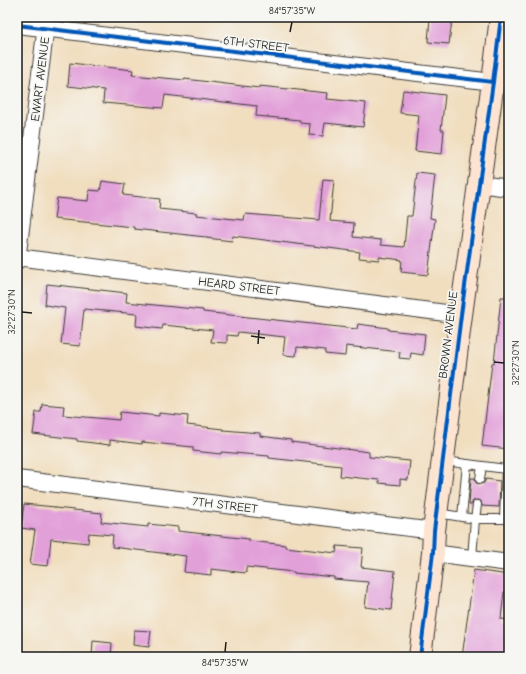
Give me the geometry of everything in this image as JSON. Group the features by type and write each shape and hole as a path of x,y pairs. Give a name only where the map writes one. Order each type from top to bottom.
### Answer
{"street":[{"name":"BROWN AVENUE","path":"420,657 433,553 442,461 479,184 501,83 501,17"},
{"name":"6TH STREET","path":"17,25 47,23 501,83"},
{"name":"EWART AVENUE","path":"17,261 47,23"},
{"path":"479,184 509,188"},
{"name":"HEARD STREET","path":"17,257 461,315"},
{"name":"7TH STREET","path":"17,479 435,522"},
{"path":"433,553 509,563"}],"lane":[{"path":"435,522 462,517 504,519 506,469 442,461"},
{"path":"462,517 467,464"},
{"path":"480,479 482,466"},
{"path":"472,558 477,506"}],"building":[{"path":"430,18 452,20 449,44 428,42"},
{"path":"70,63 133,70 132,75 185,79 259,88 259,86 328,93 327,99 366,103 363,127 325,123 323,136 309,135 310,124 300,123 300,120 256,116 257,106 165,95 163,108 103,103 104,90 68,86"},
{"path":"403,90 445,95 441,130 444,130 442,154 415,151 419,115 400,113"},
{"path":"417,173 435,175 430,218 435,219 428,275 401,272 402,260 379,257 379,260 359,258 360,252 233,236 232,241 134,229 134,227 54,219 57,198 88,201 89,190 100,191 102,181 125,184 123,195 160,199 159,209 197,213 196,215 244,220 245,214 319,220 323,179 334,180 330,221 354,223 353,237 381,240 381,245 404,247 407,216 412,216"},
{"path":"47,284 127,293 126,302 357,329 358,324 388,328 388,330 425,334 423,355 411,353 410,359 399,358 400,352 346,346 345,356 325,354 325,350 297,347 296,356 283,355 285,337 238,332 237,336 227,335 227,343 211,342 213,330 163,325 162,329 136,326 137,314 84,309 80,346 61,344 65,308 45,305"},
{"path":"501,297 509,297 509,449 482,446 492,363 494,363"},
{"path":"42,404 64,406 63,415 119,420 120,412 159,416 159,413 188,416 187,425 260,433 260,436 291,440 291,442 369,452 369,457 410,461 408,480 400,479 400,485 379,483 379,480 340,476 341,466 269,458 269,456 193,451 193,447 142,442 142,444 110,440 110,445 77,441 77,439 33,434 36,412 41,412"},
{"path":"471,478 475,478 476,483 480,484 484,483 486,479 500,481 499,507 482,506 481,501 477,500 473,501 471,505 469,505"},
{"path":"24,504 102,513 101,522 148,527 148,524 178,527 178,531 249,539 249,541 286,545 286,547 336,553 337,546 363,548 361,567 395,571 391,610 365,607 368,582 246,567 246,573 211,569 211,575 184,572 186,556 112,547 113,535 89,533 88,543 51,539 48,566 30,564 35,530 21,528"},
{"path":"474,570 509,575 509,593 504,592 501,619 509,620 509,657 462,657"},
{"path":"134,630 151,631 149,647 133,645"},
{"path":"93,641 112,643 111,657 92,657"}],"cycle path":[{"path":"420,657 461,315 501,17"},
{"path":"17,25 493,82"}]}
